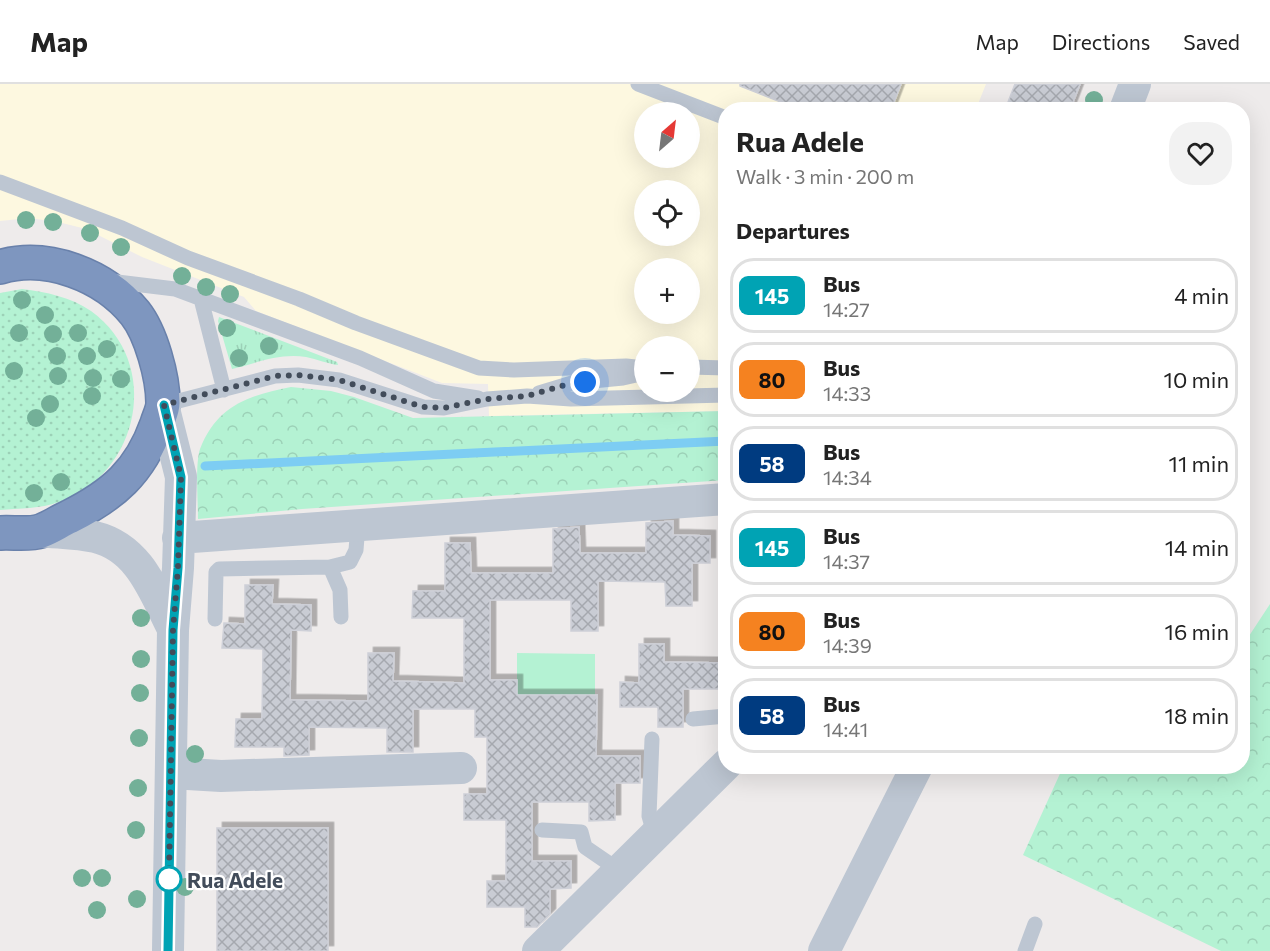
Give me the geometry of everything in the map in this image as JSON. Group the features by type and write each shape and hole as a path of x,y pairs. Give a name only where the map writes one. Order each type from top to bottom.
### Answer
{"highway":[{"path":"0,267 12,264 58,265 92,279 118,296 136,314 146,334 160,374 164,405 141,457 124,480 97,504 40,531 0,533"}],"street":[{"path":"1128,102 1135,84"},
{"path":"164,405 181,477 173,630 168,951"},
{"path":"178,538 718,500"},
{"path":"40,531 94,537 111,542 125,551 142,568 173,630"},
{"path":"171,773 221,776 461,768"},
{"path":"538,951 718,773"},
{"path":"824,951 913,774"}],"lane":[{"path":"638,84 718,114"},
{"path":"0,182 122,228 188,258 479,368 514,370 634,367"},
{"path":"92,279 176,289 360,358 434,391 487,399"},
{"path":"201,299 224,390"},
{"path":"700,368 718,368"},
{"path":"164,405 275,376 298,375 339,380 423,407 444,408 487,399 527,396 571,399 718,395"},
{"path":"527,396 572,383 634,375"},
{"path":"215,619 216,572 219,569 330,567 350,562 357,550 358,525"},
{"path":"330,567 339,590 341,617"},
{"path":"693,719 718,717"},
{"path":"652,739 649,816 655,837"},
{"path":"542,830 581,832 585,847 620,871"},
{"path":"1025,951 1035,924"}],"shaded area":[{"path":"0,84 986,84 979,102 718,102 718,411 489,416 488,384 442,383 256,311 244,297 142,257 86,229 29,218 0,221"}],"green space":[{"path":"22,289 75,302 91,311 114,333 128,359 134,387 132,416 124,443 108,468 87,488 52,504 0,510 0,293"},
{"path":"219,317 337,362 338,365 306,357 287,356 232,369 218,321"},
{"path":"291,387 331,391 413,418 718,411 718,481 302,509 198,519 198,456 207,434 225,412 237,404 262,394"},
{"path":"1270,604 1270,951 1221,951 1023,855 1060,774 1250,774 1250,634"},
{"path":"517,653 595,654 595,696 517,695"}],"building":[{"path":"740,84 901,84 894,102 781,102 740,86"},
{"path":"1015,84 1080,84 1073,102 1008,102"},
{"path":"673,521 673,535 710,536 710,563 692,563 692,606 666,606 665,582 598,581 598,631 571,631 571,600 490,600 490,680 517,680 517,695 597,695 596,756 640,756 640,783 615,783 615,820 589,821 589,802 532,802 532,861 571,861 571,888 550,889 550,914 537,927 525,927 525,907 487,907 487,881 506,881 506,820 464,820 464,794 487,794 487,737 475,737 475,709 413,709 413,752 387,752 387,728 309,727 309,755 284,756 284,747 235,747 236,719 262,719 263,649 222,648 224,623 245,624 245,585 273,585 272,604 311,605 311,631 291,630 290,700 368,701 368,653 394,653 393,681 464,683 464,618 412,618 413,591 445,591 445,543 470,543 471,573 553,573 553,529 579,527 580,553 646,553 646,523"},
{"path":"639,644 664,644 664,662 718,663 718,689 683,689 683,727 658,727 658,707 620,707 620,682 639,683"},
{"path":"217,828 328,828 328,951 217,951"}],"waterway":[{"path":"205,466 718,441"}],"bus line":[{"name":"145","path":"164,405 181,477 173,630 168,951"}],"place":[{"name":"Rua Adele","path":"169,879"}],"route":[{"path":"169,879 173,630 181,477 164,405 275,376 298,375 339,380 423,407 444,408 487,399 527,396 572,383 585,382"}]}
